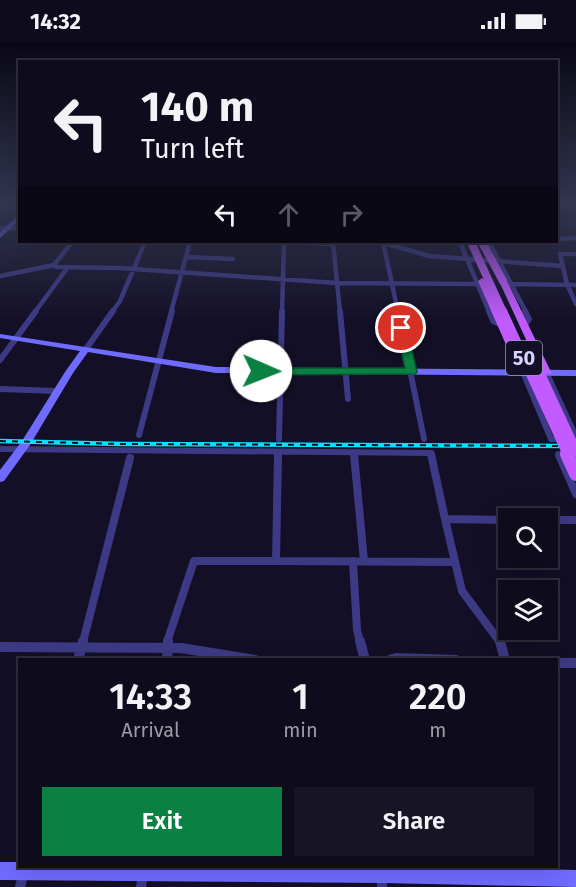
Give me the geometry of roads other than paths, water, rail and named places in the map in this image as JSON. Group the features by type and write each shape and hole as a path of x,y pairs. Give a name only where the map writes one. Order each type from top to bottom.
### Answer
{"main road":[{"name":"50","path":"466,243 480,283 523,372"},
{"name":"50","path":"471,243 576,474"},
{"name":"50","path":"480,243 576,453"},
{"name":"50","path":"481,243 507,283 546,372"}],"street":[{"path":"54,265 71,243"},
{"path":"0,477 20,451 91,339 112,315 145,243"},
{"path":"139,435 190,243"},
{"path":"279,439 284,243"},
{"path":"333,243 348,399"},
{"path":"382,243 424,439"},
{"path":"385,243 417,253 562,267"},
{"path":"0,276 54,265 337,283 480,283 459,243"},
{"path":"490,243 500,262 507,283 576,285"},
{"path":"576,254 560,254 567,284 576,304"},
{"path":"187,256 234,259"},
{"path":"0,360 68,267"},
{"path":"0,336 216,370 576,373"},
{"path":"523,372 551,439 576,438 546,372"},
{"path":"0,389 57,391"},
{"path":"0,449 20,451 431,453 462,591 499,639 504,658"},
{"path":"276,561 278,452"},
{"path":"354,453 364,561"},
{"path":"576,453 559,455 576,494"},
{"path":"79,658 130,458"},
{"path":"445,519 498,520"},
{"path":"558,520 576,520"},
{"path":"167,658 166,647 194,561 455,562"},
{"path":"353,561 357,630 364,658"},
{"path":"0,647 166,647 241,658"},
{"path":"558,663 576,663"},
{"path":"0,871 23,875 576,879"}],"railway":[{"path":"0,441 123,444 576,446"}]}
